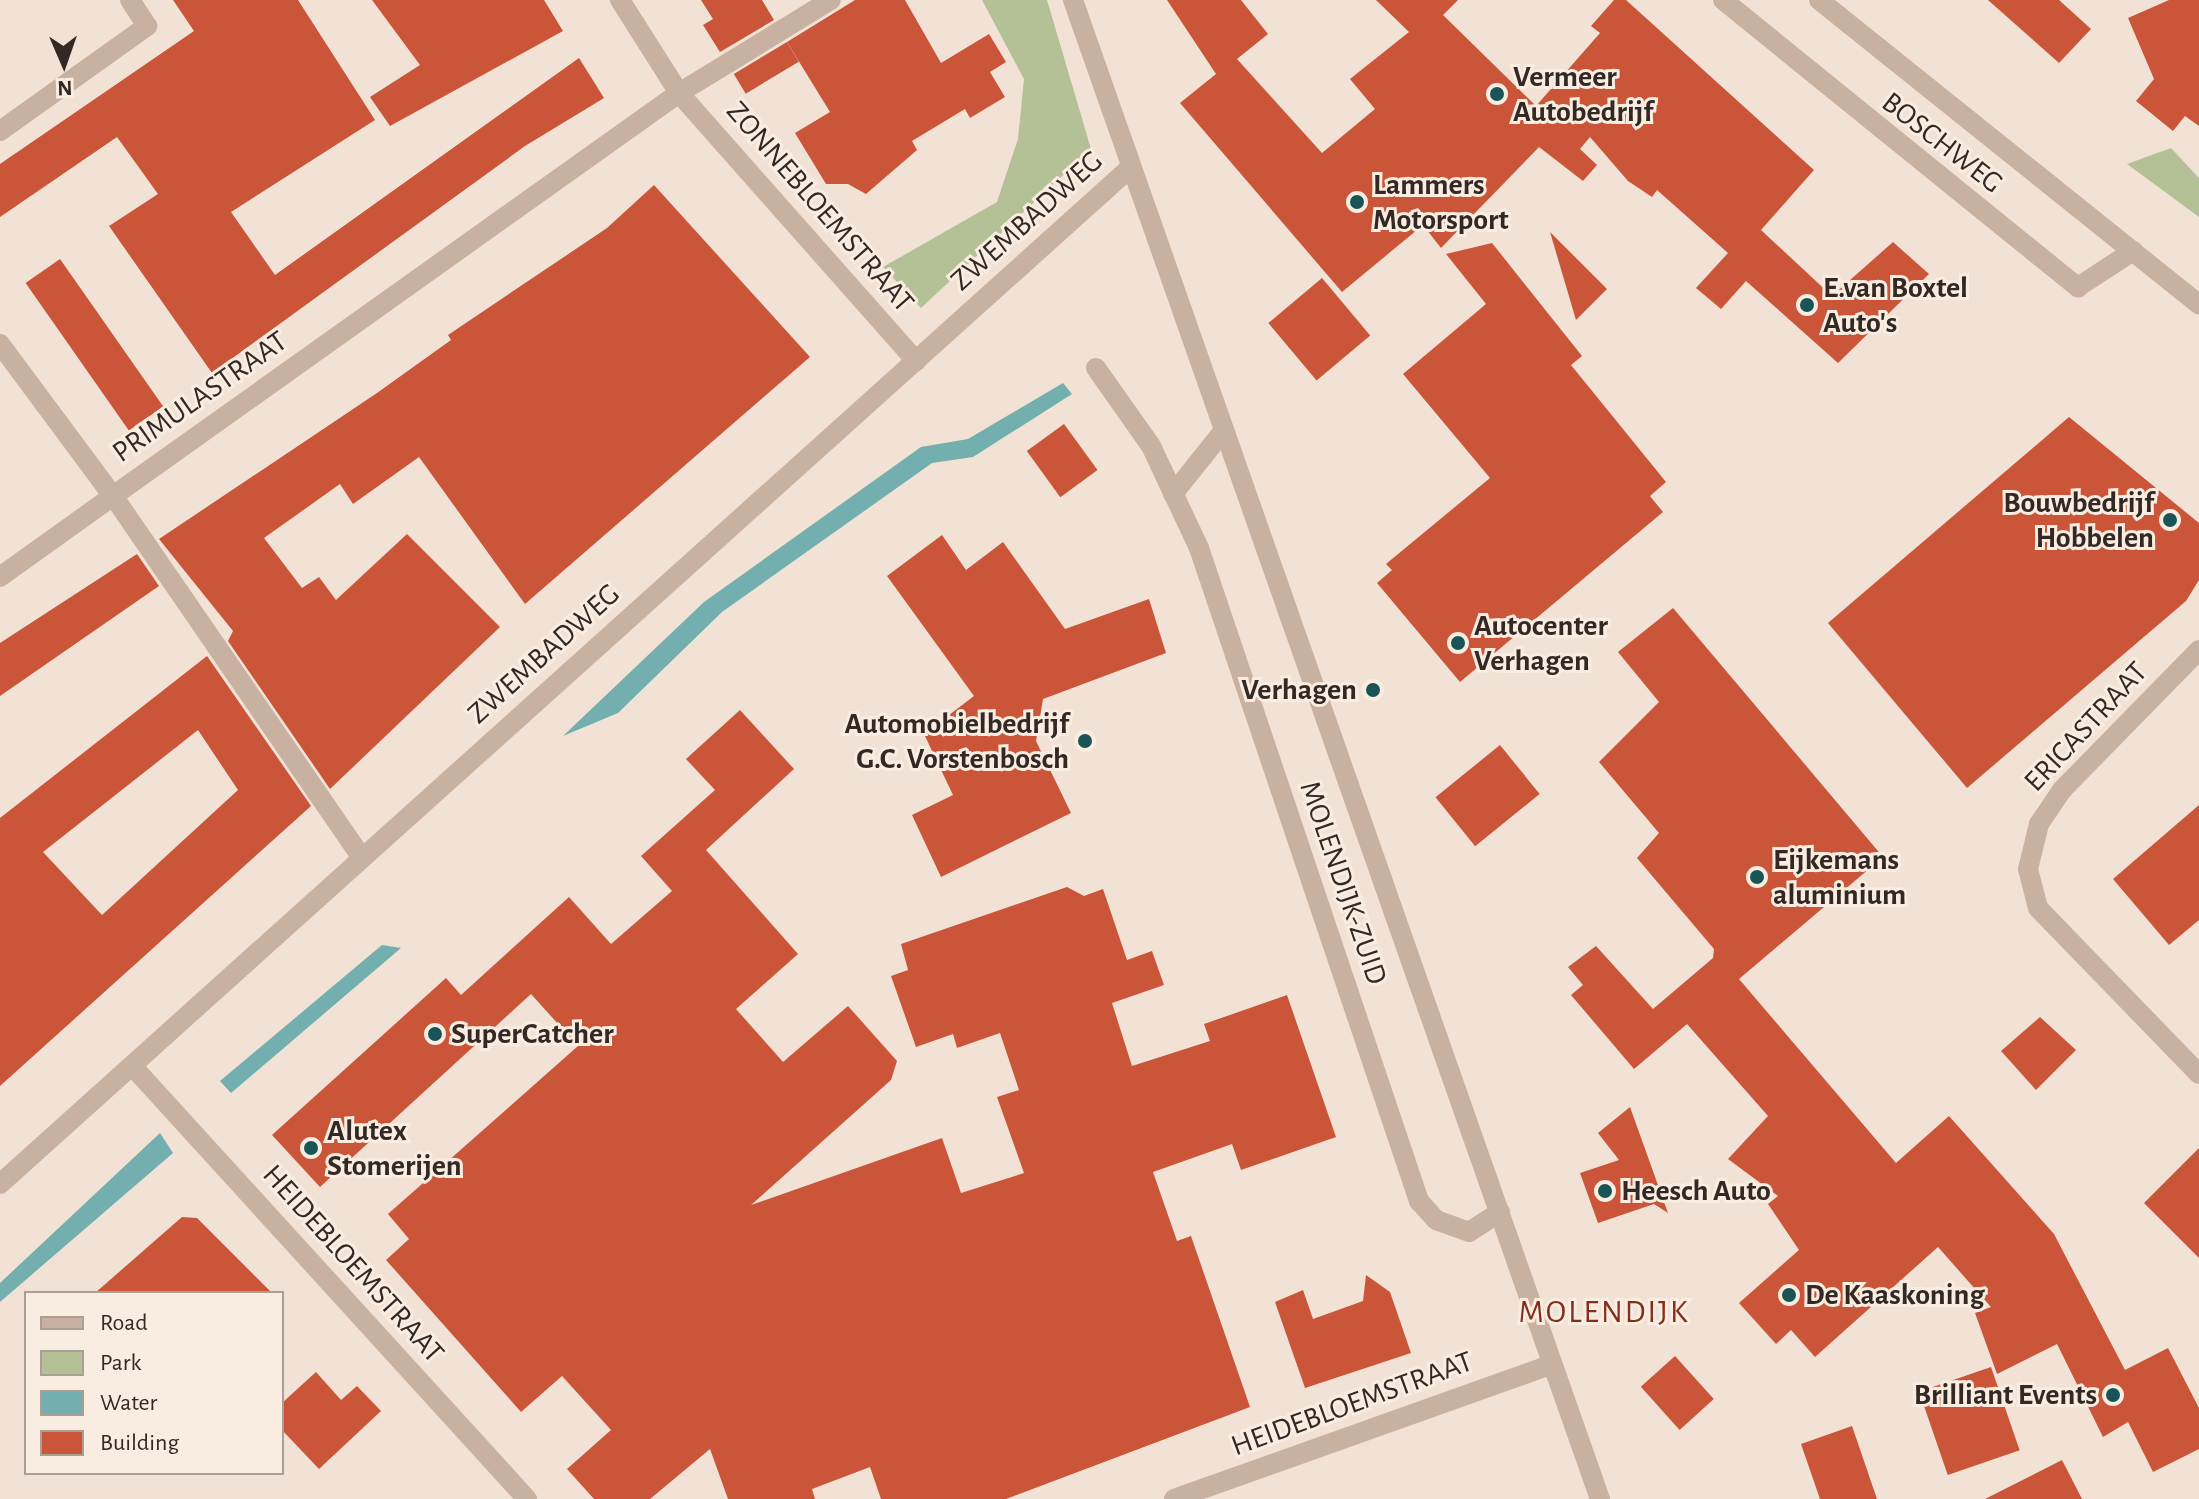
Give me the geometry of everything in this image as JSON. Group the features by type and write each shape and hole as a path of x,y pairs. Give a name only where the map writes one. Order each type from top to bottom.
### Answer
{"street":[{"path":"0,131 147,26 130,0"},
{"name":"ZONNEBLOEMSTRAAT","path":"620,0 679,93 916,361"},
{"name":"ZONNEBLOEMSTRAAT","path":"679,93 831,0"},
{"name":"MOLENDIJK-ZUID","path":"1073,0 1129,169 1224,430 1500,1212 1550,1365 1600,1499"},
{"name":"BOSCHWEG","path":"1723,0 2078,287 2133,251"},
{"name":"BOSCHWEG","path":"1819,0 2199,304"},
{"name":"PRIMULASTRAAT","path":"362,858 113,496 679,93"},
{"name":"ZWEMBADWEG","path":"0,1184 135,1069 362,858 1129,169"},
{"path":"0,343 113,496 0,577"},
{"name":"MOLENDIJK-ZUID","path":"1096,368 1151,446 1199,548 1419,1201 1436,1220 1469,1232 1500,1212"},
{"path":"1173,494 1224,430"},
{"name":"ERICASTRAAT","path":"2199,650 2062,790 2039,824 2028,869 2038,908 2199,1074"},
{"name":"HEIDEBLOEMSTRAAT","path":"135,1069 527,1499"},
{"name":"HEIDEBLOEMSTRAAT","path":"1174,1499 1550,1365"}],"green space":[{"path":"982,0 1047,0 1091,149 921,308 883,267 997,202 1018,139 1024,79"},
{"path":"2171,148 2199,178 2199,217 2127,164"}],"water":[{"path":"1063,383 1072,394 973,457 932,463 722,612 618,713 563,736 704,602 921,447 968,439"},
{"path":"382,945 401,948 231,1093 220,1081"},
{"path":"160,1133 173,1153 0,1302 0,1283"}],"building":[{"path":"173,0 298,0 375,120 231,212 275,275 579,58 604,98 525,146 212,373 109,226 158,194 117,137 0,217 0,164 194,31"},
{"path":"372,0 544,0 563,31 390,126 370,97 420,65"},
{"path":"701,0 762,0 774,20 720,52 703,25 713,19"},
{"path":"855,0 905,0 941,63 989,34 1006,62 990,72 1005,97 970,118 965,109 912,141 917,150 866,194 848,184 826,184 795,133 830,112 787,42"},
{"path":"1167,0 1241,0 1268,34 1237,59 1322,153 1375,109 1350,79 1409,32 1376,0 1458,0 1443,15 1536,106 1600,33 1591,26 1614,0 1626,0 1814,170 1761,230 1832,296 1893,242 1929,274 1838,363 1746,281 1721,309 1696,288 1728,253 1657,190 1652,197 1628,181 1590,137 1580,149 1597,165 1583,181 1539,147 1441,248 1423,225 1342,292 1180,103 1216,74"},
{"path":"1988,0 2059,0 2091,29 2059,63"},
{"path":"2169,0 2199,0 2199,126 2185,116 2173,131 2136,101 2154,79 2128,18"},
{"path":"787,42 799,62 746,94 734,74"},
{"path":"654,185 810,357 525,604 419,457 353,504 340,484 264,538 302,588 319,577 336,600 407,534 500,627 330,789 228,641 233,631 159,539 377,393 451,340 448,335 607,228"},
{"path":"1550,232 1607,289 1576,320"},
{"path":"1492,243 1582,356 1571,365 1666,482 1650,496 1663,512 1460,682 1377,583 1392,570 1386,564 1490,478 1403,374 1486,304 1446,254"},
{"path":"60,259 163,406 129,431 26,283"},
{"path":"1322,278 1370,335 1317,380 1268,323"},
{"path":"2069,417 2199,523 2199,580 2186,601 1967,788 1828,623"},
{"path":"1064,424 1098,470 1060,497 1027,451"},
{"path":"942,535 966,570 1003,542 1065,629 1149,599 1166,653 1043,699 1036,741 1071,813 941,877 912,815 953,795 924,734 974,696 887,576"},
{"path":"137,554 159,586 0,696 0,643"},
{"path":"1673,608 1883,857 1739,979 1896,1163 1949,1116 2054,1234 2125,1370 2168,1348 2199,1408 2199,1449 2153,1472 2128,1422 2103,1437 2057,1344 1997,1374 1975,1313 1991,1307 1938,1247 1815,1357 1791,1330 1776,1344 1739,1303 1799,1250 1768,1204 1778,1196 1728,1159 1768,1116 1687,1024 1634,1069 1571,995 1583,985 1568,967 1596,946 1653,1009 1713,958 1714,949 1637,858 1659,833 1599,762 1659,702 1618,652"},
{"path":"207,656 311,806 0,1086 0,818","holes":["198,730 238,790 102,915 43,852"]},
{"path":"740,710 794,769 706,850 798,954 736,1009 783,1062 848,1006 897,1061 891,1080 751,1205 942,1138 961,1193 1024,1173 997,1097 1019,1090 1000,1033 957,1048 953,1034 916,1047 891,976 908,970 901,944 1067,887 1084,896 1103,889 1127,960 1152,951 1164,985 1112,1003 1132,1066 1210,1041 1204,1024 1287,995 1336,1137 1241,1170 1232,1144 1153,1172 1177,1241 1191,1236 1250,1407 1006,1499 881,1499 870,1467 812,1489 815,1499 728,1499 710,1449 650,1499 594,1499 567,1469 611,1430 562,1376 521,1412 386,1260 409,1239 388,1214 578,1046 531,994 320,1187 272,1135 446,978 461,995 569,897 611,944 672,891 641,856 715,790 686,759"},
{"path":"1500,745 1540,794 1475,846 1435,797"},
{"path":"2199,805 2199,920 2169,945 2113,879"},
{"path":"2040,1017 2076,1050 2036,1090 2001,1051"},
{"path":"1630,1107 1668,1213 1654,1204 1598,1223 1580,1173 1619,1160 1598,1133"},
{"path":"2199,1148 2199,1258 2144,1203"},
{"path":"182,1217 197,1218 270,1291 97,1291"},
{"path":"1366,1275 1390,1292 1411,1353 1305,1388 1275,1302 1303,1290 1313,1319 1363,1301"},
{"path":"1675,1356 1714,1399 1680,1430 1641,1387"},
{"path":"1991,1367 2020,1450 1948,1475 1919,1392"},
{"path":"316,1372 341,1400 357,1386 381,1411 319,1469 284,1432 284,1401"},
{"path":"1852,1426 1877,1499 1820,1499 1801,1444"},
{"path":"2062,1460 2082,1499 1985,1499"}],"place":[{"name":"Vermeer Autobedrijf","path":"1497,94"},
{"name":"Lammers Motorsport","path":"1357,202"},
{"name":"E.van Boxtel Auto's","path":"1807,305"},
{"name":"Bouwbedrijf Hobbelen","path":"2170,520"},
{"name":"Autocenter Verhagen","path":"1458,643"},
{"name":"Verhagen","path":"1373,690"},
{"name":"Automobielbedrijf G.C. Vorstenbosch","path":"1085,741"},
{"name":"Eijkemans aluminium","path":"1757,877"},
{"name":"SuperCatcher","path":"435,1034"},
{"name":"Alutex Stomerijen","path":"311,1148"},
{"name":"Heesch Auto","path":"1605,1191"},
{"name":"De Kaaskoning","path":"1789,1295"},
{"name":"Brilliant Events","path":"2113,1395"}],"district":[{"name":"MOLENDIJK","path":"1604,1312"}]}
